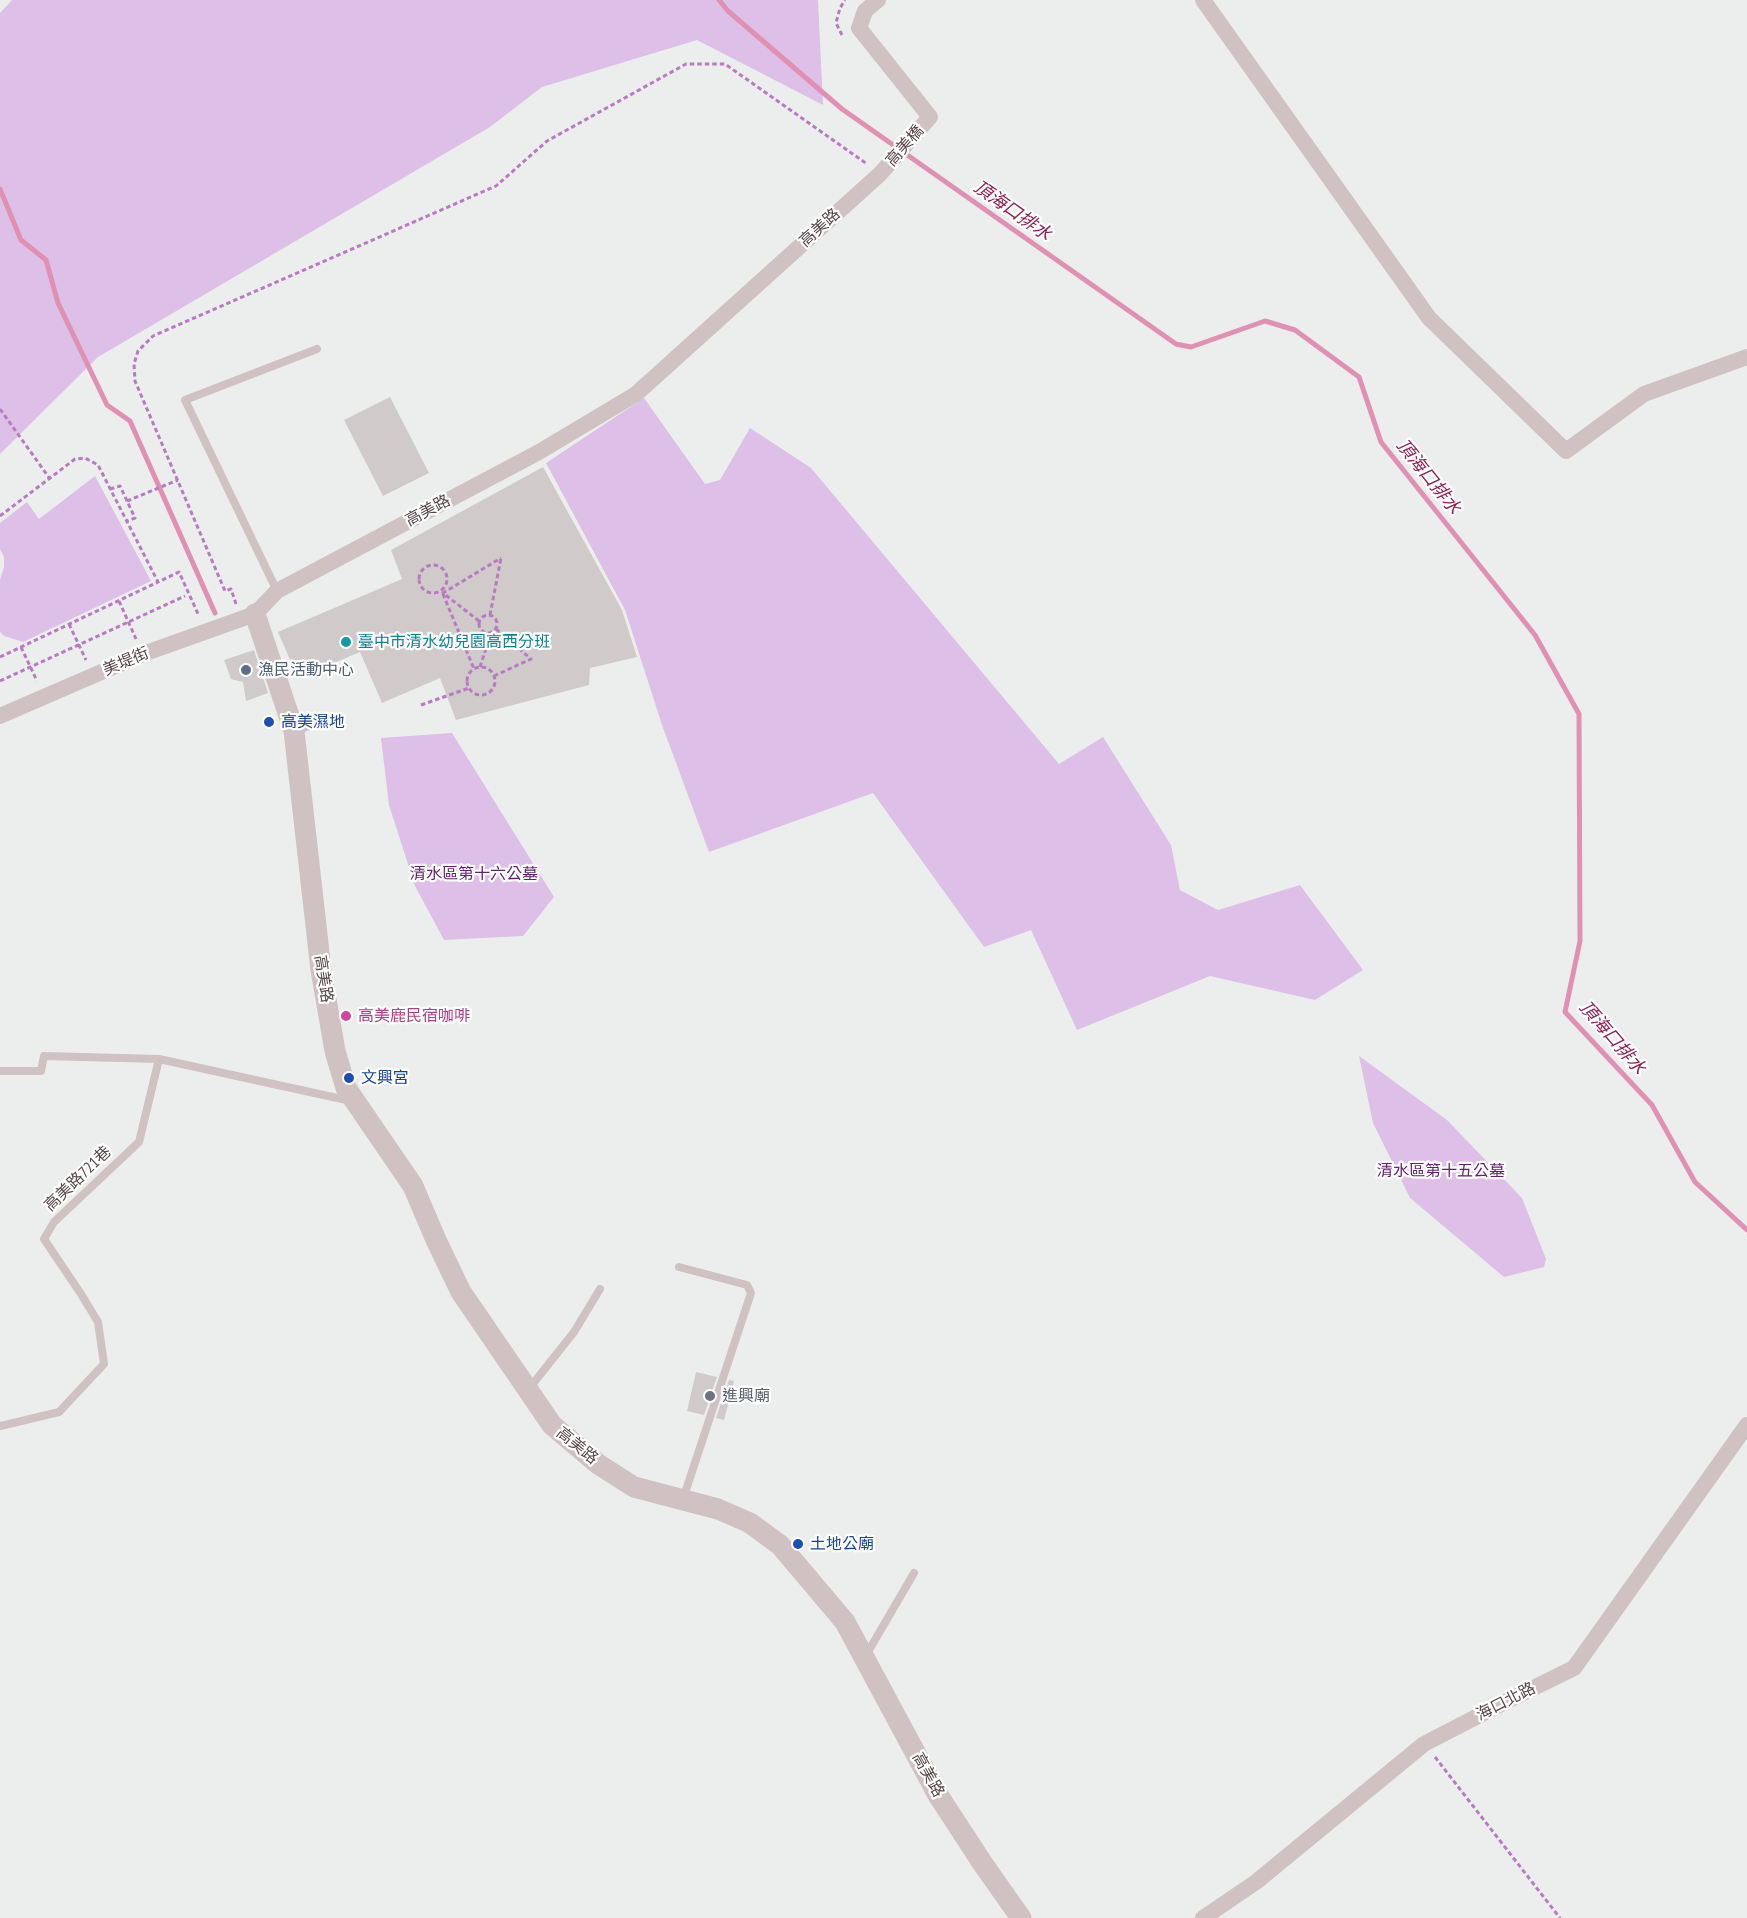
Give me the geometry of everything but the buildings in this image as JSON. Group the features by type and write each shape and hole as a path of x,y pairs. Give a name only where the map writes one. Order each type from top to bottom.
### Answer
{"street":[{"name":"高美橋","path":"875,170 930,117 859,28 865,10 878,0"},
{"path":"1203,0 1429,318 1566,451 1644,394 1747,357"},
{"name":"高美路","path":"875,170 636,394 539,452 277,591 246,610 294,731 321,970 335,1051 346,1088 413,1186 461,1292 552,1425 598,1464 634,1487 718,1509 750,1523 780,1545 845,1622 938,1795 1021,1918"},
{"name":"美堤街","path":"0,716 143,654 205,632 246,610"},
{"name":"海口北路","path":"1203,1918 1256,1882 1424,1744 1574,1668 1747,1425"}],"lane":[{"path":"277,591 185,400 317,349"},
{"path":"294,731 334,717"},
{"path":"0,1071 41,1071 44,1056 159,1059 356,1102"},
{"name":"高美路721巷","path":"0,1426 59,1412 104,1364 98,1322 44,1239 54,1222 139,1142 159,1059"},
{"path":"679,1267 747,1284 751,1293 683,1500"},
{"path":"528,1390 574,1332 600,1289"},
{"path":"865,1657 914,1574"}],"path":[{"path":"246,610 231,589 225,591 135,381 134,364 138,351 153,336 496,186 547,141 686,64 725,64 875,170"},
{"path":"0,409 50,479"},
{"path":"0,516 75,459 85,458 98,465 158,582"},
{"path":"128,501 178,480"},
{"path":"110,489 120,486 128,501 135,518 127,522"},
{"path":"441,592 445,586 445,573 435,566 427,567 419,579 422,588 430,593 441,592 501,558 490,615"},
{"path":"0,657 179,572 195,603 205,632"},
{"path":"441,592 479,621"},
{"path":"441,592 474,669"},
{"path":"0,681 185,596"},
{"path":"119,600 128,622"},
{"path":"480,667 490,633 496,629 497,620 490,615 484,615 479,621 479,626 482,631 490,633"},
{"path":"69,624 79,645"},
{"path":"494,676 531,659 496,629"},
{"path":"21,647 30,667"},
{"path":"480,667 489,669 494,676 492,690 484,695 476,694 469,688 467,679 474,669 480,667"},
{"path":"421,705 469,688"},
{"path":"1424,1744 1560,1918"}],"green space":[{"path":"12,0 818,0 823,105 697,40 542,87 490,127 98,357 0,454 0,13"},
{"path":"644,398 705,484 720,480 750,428 811,468 1059,764 1103,737 1171,845 1180,890 1218,910 1300,885 1363,970 1315,1000 1210,976 1077,1030 1031,930 984,947 873,793 709,852 662,725 625,610 546,463"},
{"path":"95,476 151,581 23,642 4,636 0,632 0,580 4,557 0,549 0,523 27,502 39,519"},
{"name":"清水區第十六公墓","path":"452,733 554,897 523,936 444,940 415,886 389,805 381,738"},
{"name":"清水區第十五公墓","path":"1359,1056 1447,1120 1522,1198 1546,1259 1544,1267 1504,1277 1410,1198 1373,1123"}],"waterway":[{"name":"頂海口排水","path":"719,0 728,11 842,109 1176,344 1191,347 1265,321 1295,330 1359,377 1381,442 1535,635 1579,714 1580,941 1565,1012 1652,1105 1695,1182 1747,1230"},
{"path":"0,189 21,240 46,260 58,303 107,405 130,421 215,613"}],"place":[{"name":"臺中市清水幼兒園高西分班","path":"346,642"},
{"name":"漁民活動中心","path":"246,670"},
{"name":"高美濕地","path":"269,722"},
{"name":"高美鹿民宿咖啡","path":"346,1016"},
{"name":"文興宮","path":"349,1078"},
{"name":"進興廟","path":"710,1396"},
{"name":"土地公廟","path":"798,1544"}]}
